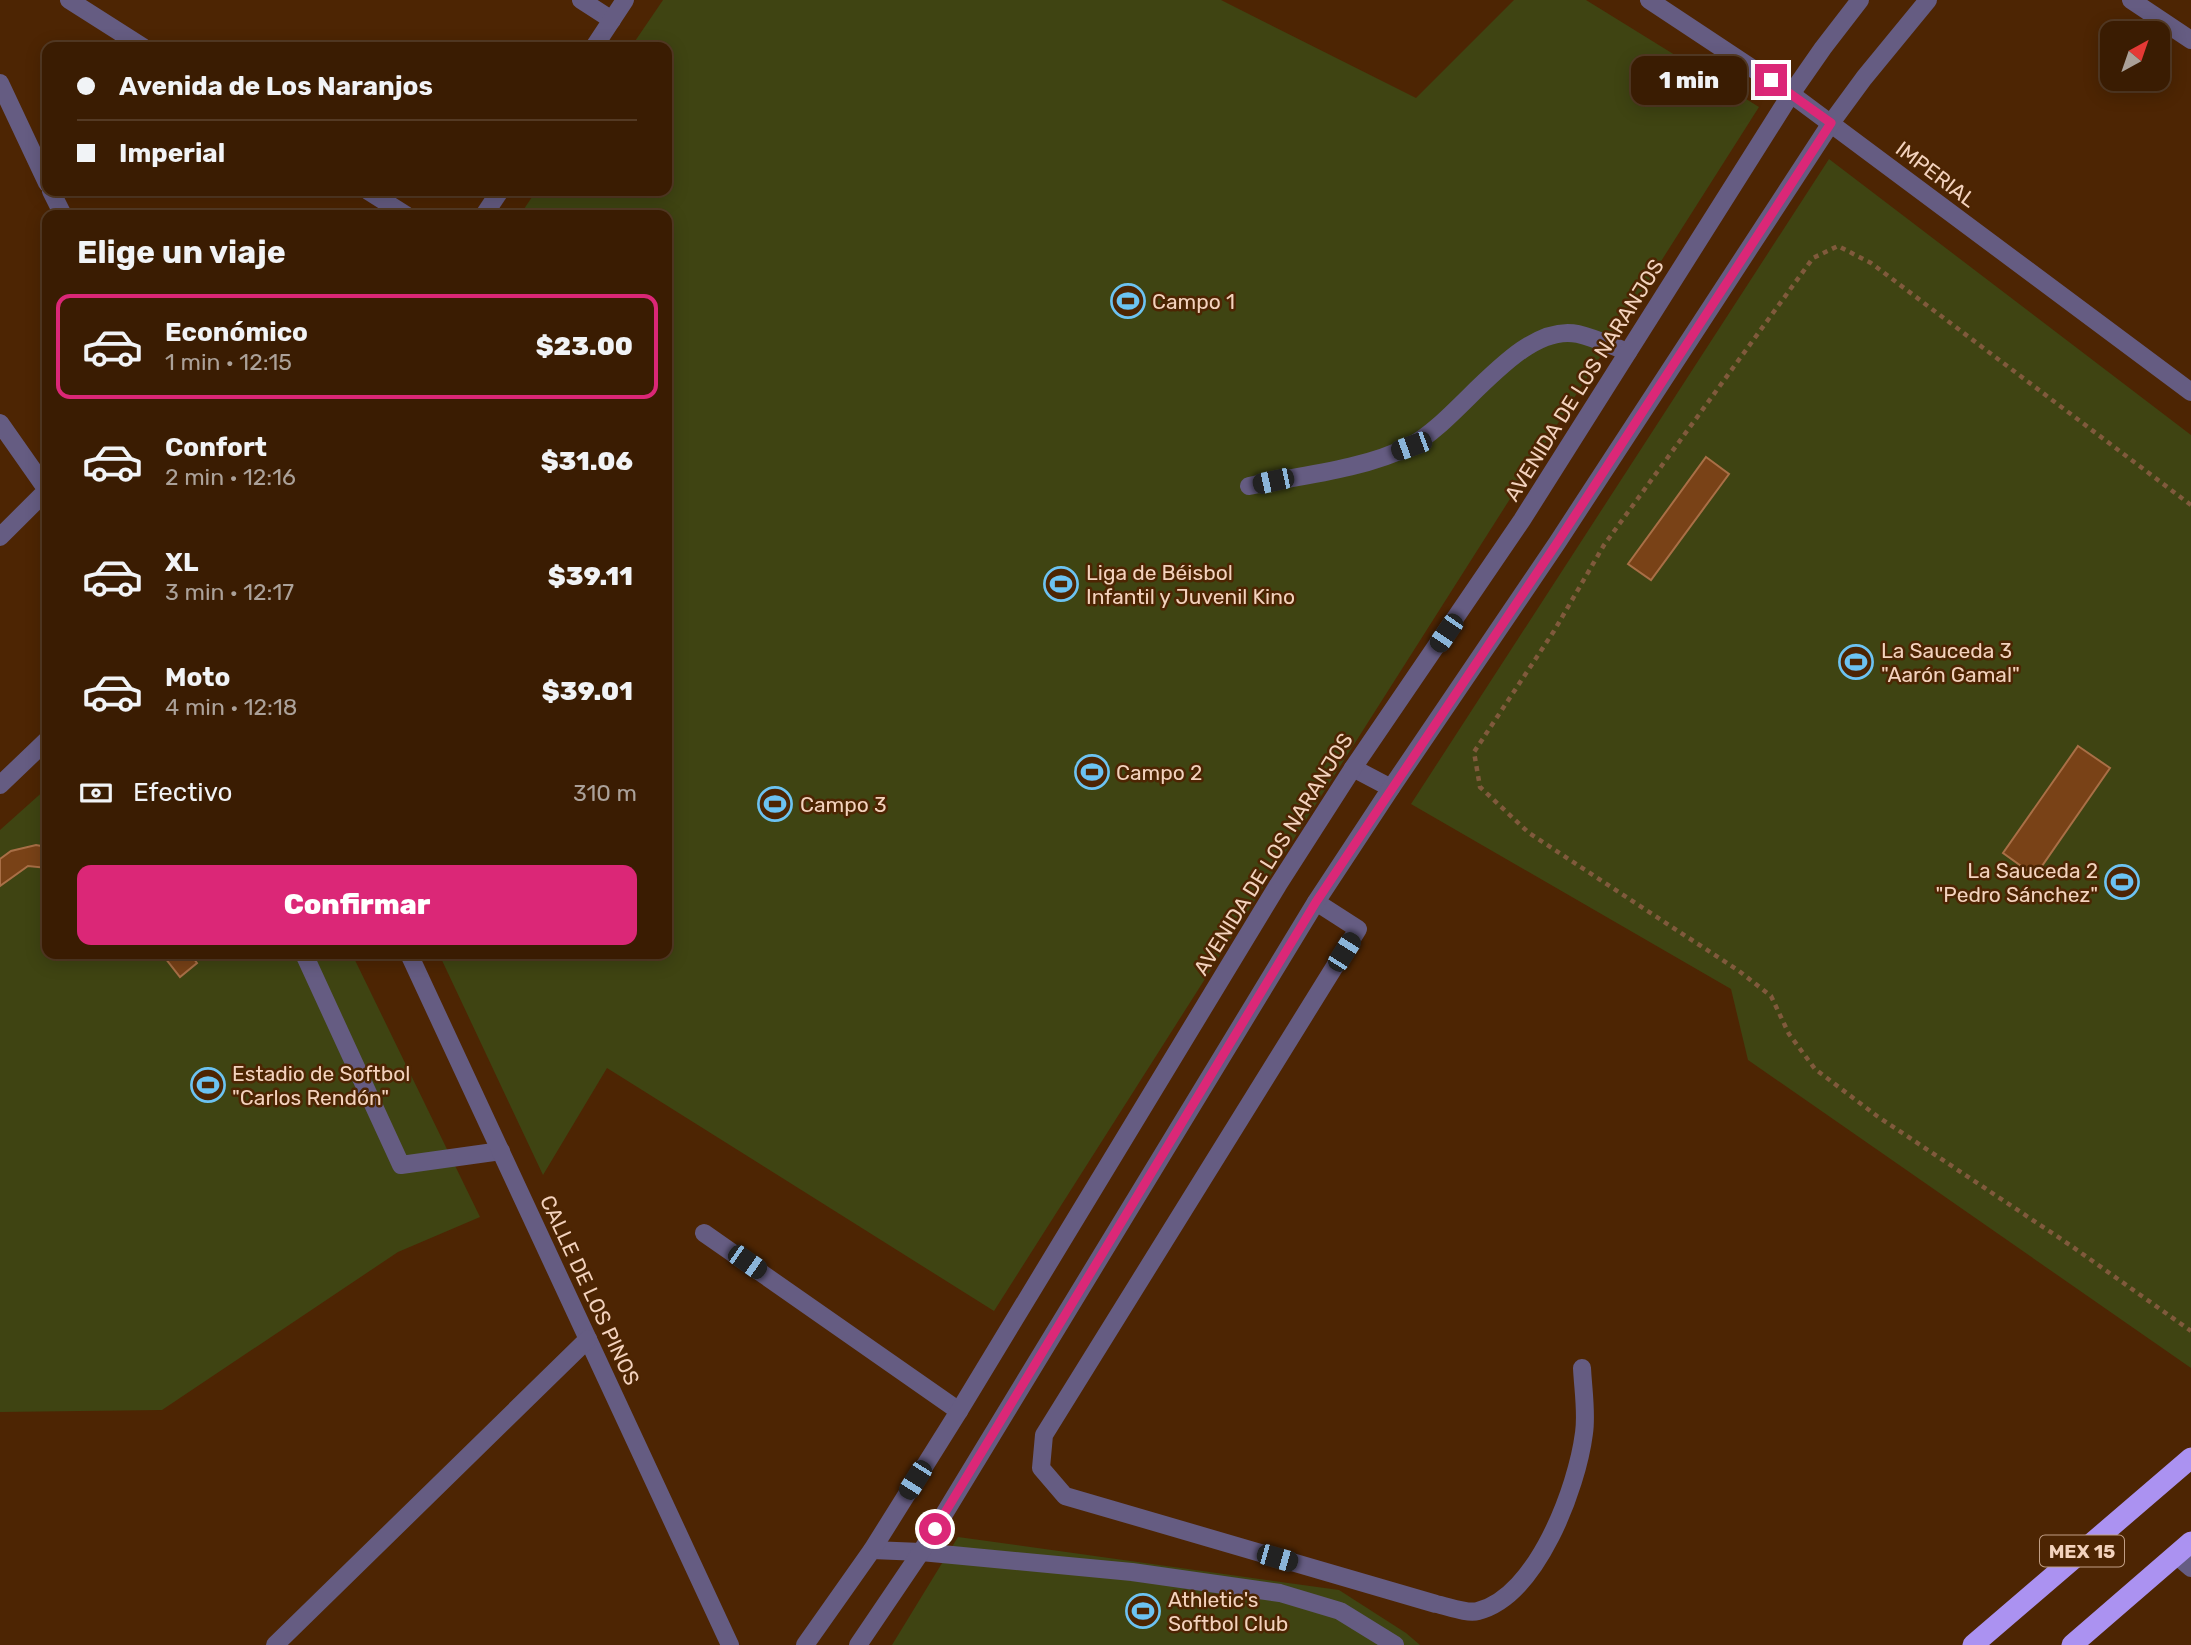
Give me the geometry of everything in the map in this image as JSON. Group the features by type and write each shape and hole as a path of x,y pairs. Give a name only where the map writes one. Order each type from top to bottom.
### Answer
{"highway":[{"name":"MEX 15","path":"1972,1645 2191,1458"},
{"name":"MEX 15","path":"2072,1645 2186,1555"}],"street":[{"path":"69,0 135,42"},
{"path":"581,0 612,20"},
{"path":"597,42 625,0"},
{"name":"IMPERIAL","path":"1649,0 1791,94 2191,392"},
{"path":"1791,94 1860,0"},
{"path":"858,1645 921,1552 1316,902 1557,543 1831,123 1928,0"},
{"path":"2131,0 2191,40"},
{"path":"0,83 42,172"},
{"name":"AVENIDA DE LOS NARANJOS","path":"806,1645 872,1550 1278,886 1353,768 1522,520 1791,94"},
{"path":"376,196 398,210"},
{"path":"1249,486 1369,461 1411,446 1445,419 1513,355 1545,336 1576,333 1628,352"},
{"path":"0,423 42,483"},
{"path":"0,537 42,495"},
{"path":"0,785 42,745"},
{"path":"1353,768 1391,788"},
{"path":"1316,902 1358,929 1044,1435 1041,1468 1065,1496 1436,1604 1476,1612 1510,1595 1549,1542 1571,1492 1585,1431 1582,1368"},
{"path":"306,959 401,1165 500,1151"},
{"name":"CALLE DE LOS PINOS","path":"411,959 730,1645"},
{"path":"704,1233 958,1411"},
{"path":"275,1645 588,1339"},
{"path":"872,1550 921,1552 1132,1572 1280,1593 1340,1611 1395,1645"}],"path":[{"path":"2191,505 1871,263 1838,246 1813,258 1604,545 1555,631 1474,752 1480,787 1529,833 1739,971 1771,996 1789,1034 1815,1069 1877,1116 2070,1245 2191,1331"}],"green space":[{"name":"Liga de Béisbol Infantil y Juvenil Kino","path":"663,0 1221,0 1416,98 1514,0 1586,0 1759,107 994,1311 607,1068 543,1175 441,959 672,959 672,210 523,210 533,196 672,196 672,42 634,42"},
{"path":"1829,159 2191,435 2191,1368 1748,1060 1731,989 1411,804"},
{"name":"Estadio de Softbol \"Carlos Rendón\"","path":"42,792 42,959 354,959 480,1217 398,1252 162,1410 0,1412 0,830"},
{"name":"Athletic's Softbol Club","path":"958,1537 1339,1590 1420,1645 892,1645"}],"building":[{"path":"1706,457 1729,474 1651,580 1628,564"},
{"path":"2078,746 2110,768 2035,876 2003,853"},
{"path":"42,846 42,867 28,866 0,886 0,859 11,851"},
{"path":"166,959 194,959 197,963 180,977"}],"place":[{"name":"Campo 1","path":"1128,301"},
{"name":"Liga de Béisbol Infantil y Juvenil Kino","path":"1061,584"},
{"name":"La Sauceda 3 \"Aarón Gamal\"","path":"1856,662"},
{"name":"Campo 2","path":"1092,772"},
{"name":"Campo 3","path":"775,804"},
{"name":"La Sauceda 2 \"Pedro Sánchez\"","path":"2122,882"},
{"name":"Estadio de Softbol \"Carlos Rendón\"","path":"208,1085"},
{"name":"Athletic's Softbol Club","path":"1143,1611"}],"route":[{"path":"935,1529 1316,902 1557,543 1831,123 1771,80"}]}
